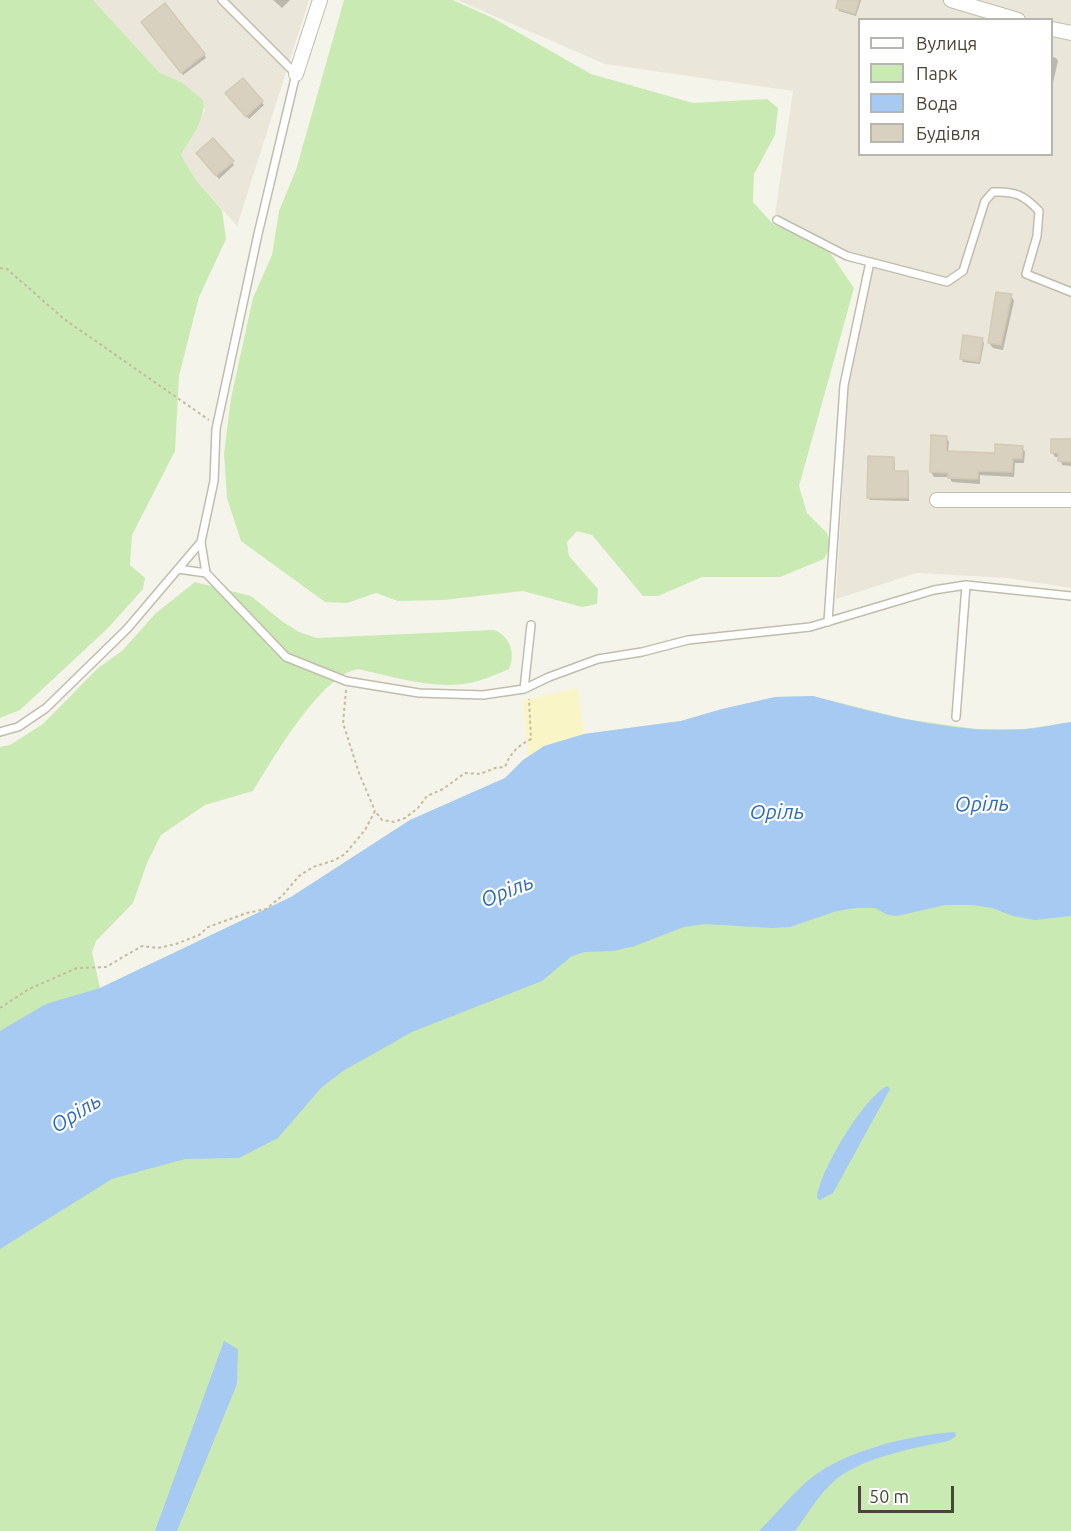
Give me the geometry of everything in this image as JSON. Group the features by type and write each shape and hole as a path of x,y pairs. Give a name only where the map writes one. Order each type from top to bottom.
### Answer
{"street":[{"path":"296,74 320,0"},
{"path":"951,0 1011,18"},
{"path":"1053,29 1071,33"},
{"path":"937,500 1071,500"}],"lane":[{"path":"222,0 296,74 258,234 216,429 214,481 201,542 206,573 286,657 346,681 419,693 483,694 526,688 598,659 642,652 688,640 810,627 934,590 966,585 1071,596"},
{"path":"777,220 847,256 947,282 963,271 985,201 993,192 1010,191 1027,199 1040,211 1037,236 1026,274 1071,292"},
{"path":"828,622 844,385 870,262"},
{"path":"0,732 18,727 46,708 127,628 201,542"},
{"path":"178,569 206,573"},
{"path":"956,717 966,585"},
{"path":"526,688 531,625"}],"path":[{"path":"0,268 7,269 64,319 196,413 207,418 216,429"},
{"path":"346,681 343,723 358,773 375,811 382,820 394,822 405,818 418,808 427,796 443,789 465,773 480,774 505,767 509,755 531,739 526,688"},
{"path":"0,1008 29,989 77,968 106,967 142,946 158,948 176,944 199,935 208,927 247,913 266,909 282,896 299,876 313,867 345,854 365,830 375,811"}],"shaded area":[{"path":"93,0 309,0 237,226 196,180 181,155 205,110 181,82 160,73"},
{"path":"457,0 1071,0 1071,588 1008,578 917,573 836,599 849,376 872,263 775,214 793,91 605,64"}],"green space":[{"path":"0,0 93,0 160,73 181,82 203,100 200,122 181,155 196,180 222,210 226,239 199,297 179,376 175,451 132,535 130,565 145,578 143,589 108,628 20,710 0,718"},
{"path":"344,0 453,0 493,18 591,74 693,103 767,99 778,108 775,135 754,174 753,202 774,225 824,244 854,288 799,486 807,513 827,533 831,546 824,559 780,577 702,577 658,596 643,596 592,535 577,531 567,542 569,556 598,589 597,604 582,607 523,591 443,600 398,601 376,593 347,603 325,602 241,541 227,498 224,453 231,398 253,298 272,255 279,211 296,170"},
{"path":"195,582 251,596 283,622 299,632 317,638 494,630 508,641 512,651 511,663 509,669 482,680 463,684 418,682 358,669 343,675 313,702 285,740 253,791 205,805 161,835 147,863 133,903 96,941 92,952 100,988 291,897 410,820 505,778 523,760 544,746 584,734 681,721 776,697 813,696 905,719 976,729 1025,729 1071,722 1071,1531 0,1531 0,747 10,745 43,724 98,668 122,651 156,613"}],"sand":[{"path":"578,688 584,734 544,746 528,756 523,700"}],"water":[{"name":"Орiль","path":"813,696 918,722 973,729 1026,729 1071,722 1071,916 1035,920 973,905 945,905 897,916 888,915 875,908 856,908 837,911 790,927 705,924 684,927 635,946 613,951 585,952 572,956 542,981 412,1032 343,1071 321,1088 278,1138 239,1158 185,1159 112,1179 0,1249 0,1031 46,1004 100,988 291,897 410,820 505,778 523,760 544,746 584,734 681,721 775,697"},
{"path":"887,1086 890,1089 833,1193 820,1200 817,1198 820,1186 844,1136 867,1104"},
{"path":"224,1341 238,1349 237,1384 177,1531 155,1531"},
{"path":"955,1432 956,1436 949,1441 887,1455 843,1474 822,1494 795,1531 759,1531 804,1484 835,1463 854,1454 896,1441"}],"building":[{"path":"838,0 859,0 855,14 836,8"},
{"path":"165,3 205,54 181,73 141,22"},
{"path":"243,78 263,101 246,117 225,93"},
{"path":"213,138 234,161 216,176 196,153"},
{"path":"996,292 1012,294 1001,345 988,343"},
{"path":"963,335 983,338 979,362 960,359"},
{"path":"931,435 947,436 946,451 995,453 995,444 1023,446 1022,459 1013,458 1012,472 978,471 978,479 948,478 948,473 930,472"},
{"path":"1051,439 1071,439 1071,462 1058,461 1058,453 1051,453"},
{"path":"868,456 894,457 894,471 908,471 908,498 867,498"}],"water label":[{"name":"Оріль","path":"982,804"},
{"name":"Оріль","path":"507,891"},
{"name":"Оріль","path":"76,1113"}]}
